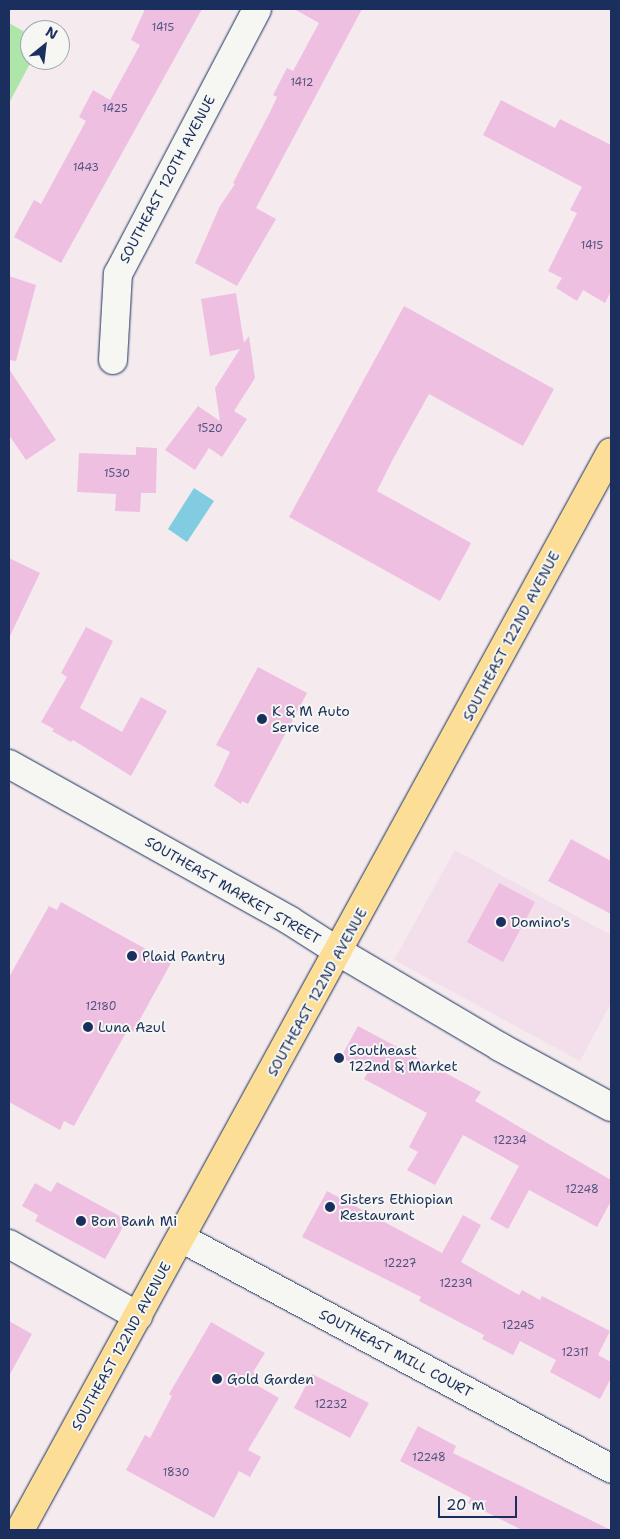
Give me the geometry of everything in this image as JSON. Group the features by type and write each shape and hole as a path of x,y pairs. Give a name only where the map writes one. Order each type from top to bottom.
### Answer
{"main road":[{"name":"SOUTHEAST 122ND AVENUE","path":"20,1530 339,952 611,452"}],"street":[{"name":"SOUTHEAST 120TH AVENUE","path":"113,360 118,274 257,9"},
{"name":"SOUTHEAST MARKET STREET","path":"9,764 289,920 339,952 500,1047 611,1107"},
{"name":"SOUTHEAST MILL COURT","path":"181,1238 611,1469"},
{"path":"9,1244 138,1316"}],"shaded area":[{"path":"455,850 611,935 611,1003 580,1061 394,960"}],"green space":[{"path":"9,23 20,29 20,70 27,70 9,103"}],"water":[{"path":"194,488 214,501 187,542 168,529"}],"building":[{"path":"145,9 202,9 61,263 14,237 34,200 41,204 86,121 79,117 93,90 110,100 140,45 131,40"},
{"path":"294,9 362,9 256,208 276,219 237,286 195,263 220,206 235,184 233,183 277,97 273,95 287,68 293,71 319,23"},
{"path":"501,100 555,128 560,119 611,145 611,291 605,303 583,290 577,301 556,288 562,278 548,271 577,213 570,210 582,187 483,135"},
{"path":"9,276 36,285 16,361 9,360"},
{"path":"236,293 244,343 249,336 255,378 234,411 247,419 222,457 209,448 195,470 165,450 198,406 220,421 215,388 240,349 210,356 201,299"},
{"path":"404,306 554,389 523,446 429,394 393,459 377,491 471,543 440,601 289,517"},
{"path":"9,369 56,440 26,460 9,435"},
{"path":"136,447 157,448 156,493 141,493 140,512 115,511 116,494 77,492 79,453 136,455"},
{"path":"9,558 40,573 9,638"},
{"path":"86,627 113,641 80,708 122,732 141,697 167,711 131,776 73,740 71,742 52,731 54,729 41,722 67,677 61,673"},
{"name":"K & M Auto Service","path":"258,667 307,693 248,804 242,801 241,804 214,786 230,752 216,745"},
{"path":"571,839 611,861 611,914 548,881"},
{"name":"Domino's","path":"499,883 535,902 503,962 467,942"},
{"path":"61,902 171,963 133,1032 128,1029 74,1126 64,1121 60,1130 9,1102 9,977 49,906 57,910"},
{"path":"358,1026 481,1092 475,1101 611,1180 611,1201 597,1227 529,1190 508,1229 490,1219 519,1166 463,1135 435,1185 407,1170 418,1152 409,1147 427,1113 364,1079 368,1072 341,1057"},
{"name":"Bon Banh Mi","path":"57,1182 127,1220 105,1259 35,1221 38,1215 22,1206 35,1183 51,1192"},
{"path":"327,1191 442,1253 463,1215 481,1225 461,1262 519,1295 522,1290 540,1300 542,1296 610,1331 598,1355 611,1362 611,1378 600,1399 550,1372 556,1360 520,1341 513,1355 482,1339 484,1335 419,1301 421,1297 302,1237"},
{"path":"9,1321 32,1334 9,1376"},
{"path":"211,1322 265,1353 253,1372 258,1375 253,1383 279,1398 248,1450 261,1457 250,1477 239,1471 214,1518 126,1470 145,1435 150,1438 172,1396 169,1394"},
{"path":"312,1374 369,1403 350,1438 294,1408"},
{"path":"418,1426 456,1446 453,1453 611,1530 522,1530 468,1503 471,1498 400,1461"}],"place":[{"name":"K & M Auto Service","path":"262,719"},
{"name":"Domino's","path":"501,922"},
{"name":"Plaid Pantry","path":"132,956"},
{"name":"Luna Azul","path":"88,1027"},
{"name":"Southeast 122nd & Market","path":"339,1058"},
{"name":"Sisters Ethiopian Restaurant","path":"330,1207"},
{"name":"Bon Banh Mi","path":"81,1221"},
{"name":"Gold Garden","path":"217,1379"}]}
